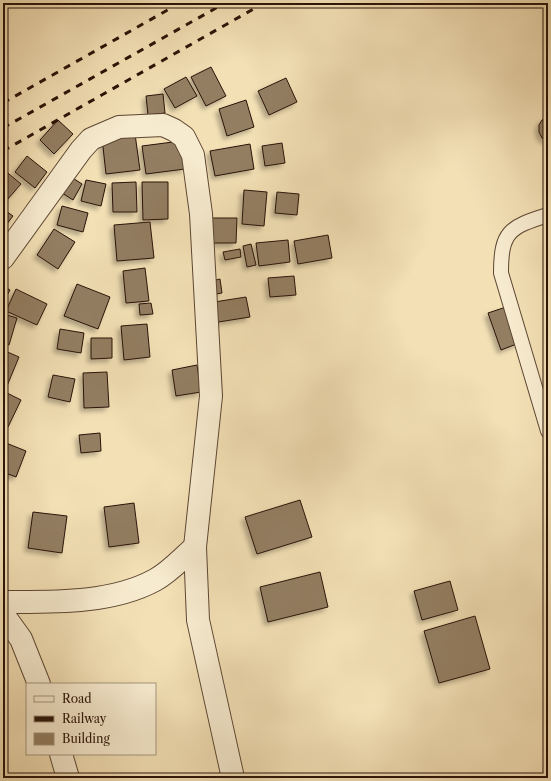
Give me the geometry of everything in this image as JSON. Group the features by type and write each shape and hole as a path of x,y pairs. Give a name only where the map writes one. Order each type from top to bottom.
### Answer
{"street":[{"path":"3,258 81,150 91,139 119,127 143,125 163,125 184,137 192,155 201,214 211,396 195,546 198,620 233,778"},
{"path":"3,602 67,602 118,594 156,579 195,546"},
{"path":"3,614 21,639 39,683"},
{"path":"61,755 68,778"}],"lane":[{"path":"548,216 525,222 507,235 501,251 501,273 548,431"}],"building":[{"path":"211,67 226,96 206,106 191,77"},
{"path":"186,77 197,96 175,108 164,89"},
{"path":"286,78 297,102 269,115 258,91"},
{"path":"163,94 165,113 148,115 146,96"},
{"path":"246,100 254,127 227,136 219,109"},
{"path":"548,117 548,141 542,138 539,132 539,125 542,120"},
{"path":"58,120 73,134 54,154 40,140"},
{"path":"135,134 140,170 106,174 102,138"},
{"path":"181,141 185,169 146,174 142,146"},
{"path":"282,143 285,163 265,166 262,146"},
{"path":"250,144 254,169 215,176 210,151"},
{"path":"27,156 47,172 35,188 15,172"},
{"path":"3,169 21,184 7,200 3,197"},
{"path":"65,173 82,184 73,200 56,189"},
{"path":"86,180 106,184 101,206 81,201"},
{"path":"136,182 137,212 113,212 112,183"},
{"path":"142,182 168,182 168,219 143,220"},
{"path":"244,190 267,192 264,226 242,224"},
{"path":"277,192 299,194 297,215 275,213"},
{"path":"62,206 88,213 83,232 57,225"},
{"path":"3,209 13,216 3,229"},
{"path":"207,218 237,218 236,243 207,243"},
{"path":"150,222 154,258 117,261 114,225"},
{"path":"54,229 75,242 58,269 37,255"},
{"path":"328,235 332,258 298,264 294,241"},
{"path":"288,240 290,262 259,266 256,243"},
{"path":"251,244 256,265 247,267 243,246"},
{"path":"240,249 241,257 225,260 223,252"},
{"path":"145,268 149,301 126,303 123,271"},
{"path":"294,276 296,295 270,297 268,278"},
{"path":"220,279 222,293 210,295 208,282"},
{"path":"77,284 110,297 98,329 64,316"},
{"path":"3,286 10,290 3,303"},
{"path":"16,289 47,304 37,325 6,311"},
{"path":"246,297 250,317 212,323 208,303"},
{"path":"151,303 153,314 140,315 139,304"},
{"path":"506,307 519,343 501,350 488,313"},
{"path":"3,314 17,318 9,345 3,343"},
{"path":"147,324 150,357 124,360 121,326"},
{"path":"60,329 84,333 81,353 57,349"},
{"path":"91,338 112,338 112,358 91,359"},
{"path":"3,350 19,357 7,386 3,384"},
{"path":"197,365 201,392 176,396 172,370"},
{"path":"107,372 109,407 84,408 83,373"},
{"path":"53,375 75,379 70,402 48,397"},
{"path":"3,391 21,400 8,427 3,424"},
{"path":"100,433 101,451 81,453 79,435"},
{"path":"6,443 26,451 16,477 3,472 3,452"},
{"path":"300,500 312,537 257,554 245,517"},
{"path":"134,503 139,543 109,547 104,507"},
{"path":"33,512 67,516 62,553 28,548"},
{"path":"320,572 328,607 268,622 260,587"},
{"path":"450,581 458,610 422,620 414,591"},
{"path":"475,616 490,669 439,683 424,631"}],"railway":[{"path":"3,103 180,3"},
{"path":"3,128 225,3"},
{"path":"3,151 264,3"}]}
